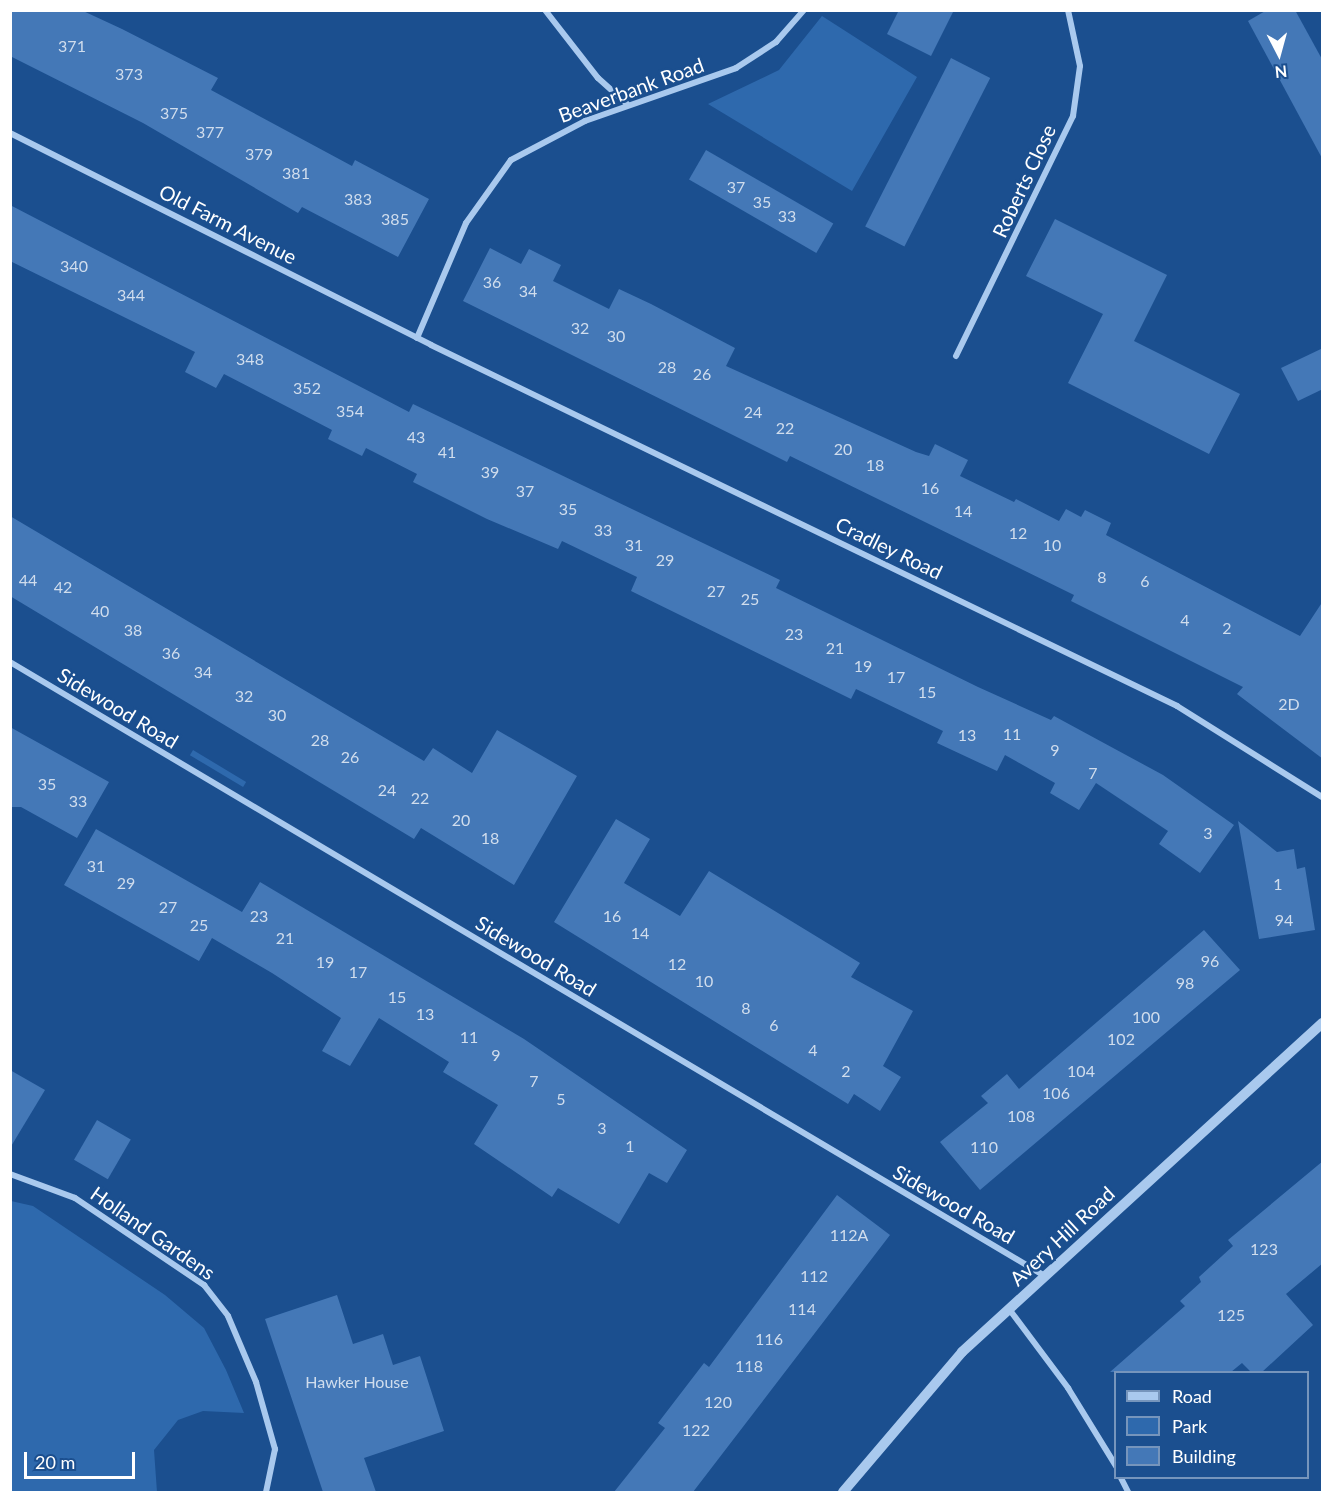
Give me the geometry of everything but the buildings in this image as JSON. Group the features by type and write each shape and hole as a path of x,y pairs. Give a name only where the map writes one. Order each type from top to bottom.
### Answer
{"street":[{"path":"545,10 627,104"},
{"name":"Beaverbank Road","path":"417,338 466,223 511,160 627,104 736,68 776,42 804,10"},
{"name":"Roberts Close","path":"956,356 1073,116 1080,66 1068,10"},
{"name":"Old Farm Avenue","path":"10,132 431,345"},
{"name":"Cradley Road","path":"431,345 1177,706 1323,797"},
{"name":"Sidewood Road","path":"10,662 1045,1276"},
{"name":"Avery Hill Road","path":"843,1492 941,1376 1045,1276 1323,1023"},
{"name":"Holland Gardens","path":"10,1174 75,1198 204,1286 222,1309 256,1382 275,1449 266,1492"},
{"path":"1010,1309 1068,1388 1114,1463"}],"green space":[{"path":"822,16 917,77 852,191 708,104 779,70"},
{"path":"193,750 246,782 243,787 190,755"},
{"path":"11,1201 33,1206 165,1295 204,1328 226,1370 244,1413 203,1411 178,1420 154,1450 157,1492 11,1492"}]}
